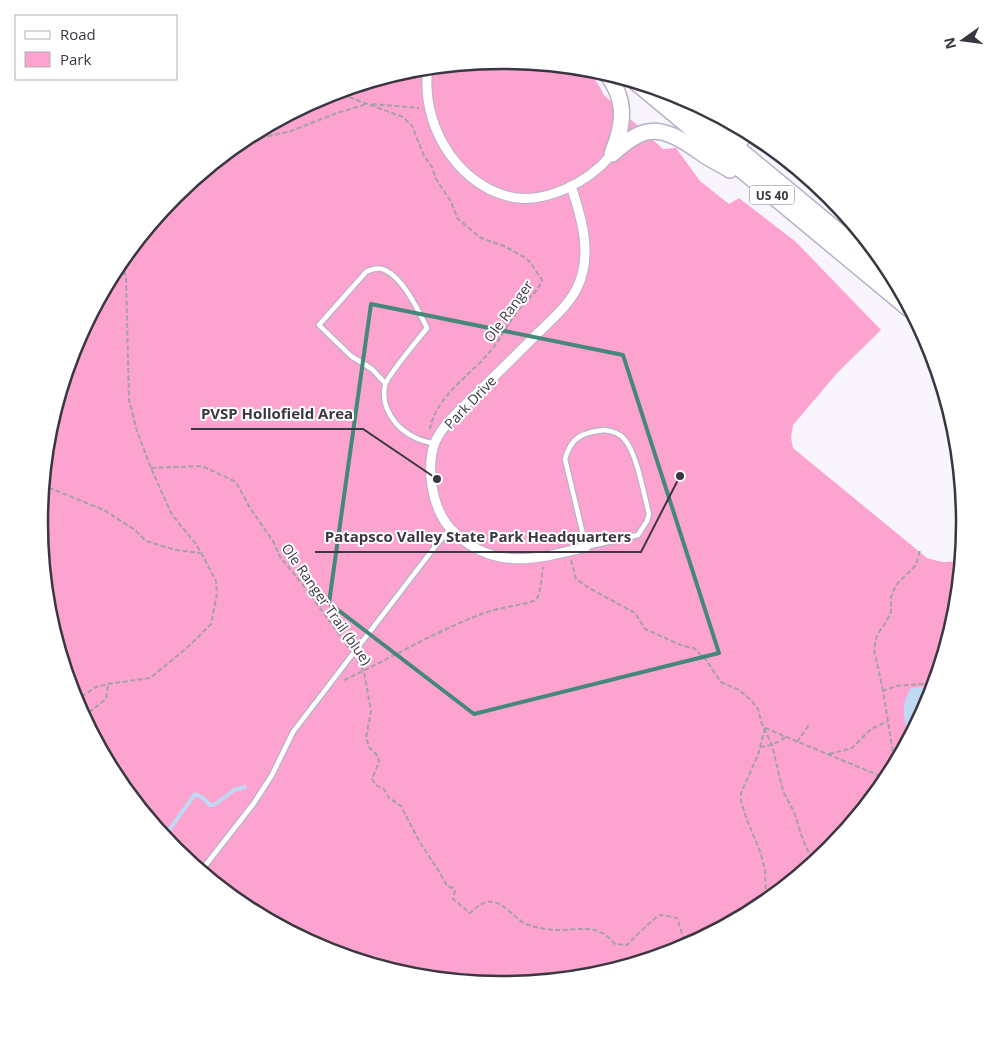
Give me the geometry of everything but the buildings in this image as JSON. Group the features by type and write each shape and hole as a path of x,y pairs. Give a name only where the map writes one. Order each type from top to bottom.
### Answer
{"main road":[{"path":"612,154 622,123 622,106 613,83"},
{"name":"US 40","path":"648,93 895,297"},
{"name":"US 40","path":"693,111 870,258"},
{"path":"612,154 626,141 639,134 660,131 682,140 702,154 770,193"},
{"path":"737,135 766,171"}],"street":[{"path":"428,74 429,108 434,125 447,149 469,175 482,184 507,196 520,198 543,196 571,186 595,172 612,154"},
{"name":"Park Drive","path":"571,186 581,215 585,240 584,265 576,289 560,312 448,422 431,443 431,467 433,492 442,517 450,529 460,538 486,554 513,560 544,557 586,547"}],"lane":[{"path":"385,383 372,369 351,356 319,325 366,272 374,268 384,269 398,280 416,306 427,328 385,383 385,399 389,414 400,428 416,438 431,443"},
{"name":"Park Drive","path":"605,430 615,432 624,438 631,449 649,514 647,522 638,535 586,547 565,459 573,441 581,435 605,430"},
{"path":"205,866 254,803 272,776 293,732 450,529"}],"path":[{"path":"347,96 369,103 429,108"},
{"path":"259,139 291,131 369,103"},
{"name":"Ole Ranger","path":"369,103 403,117 412,126 436,179 450,200 458,219 481,238 504,246 524,257 530,262 542,280 539,290 521,306 494,347 443,401 431,421 431,443"},
{"path":"82,696 96,687 150,678 189,646 211,624 217,594 216,581 201,553 172,515 137,431 129,400 126,278 124,270"},
{"name":"Ole Ranger Trail (blue)","path":"151,468 202,466 236,482 250,508 273,541 280,556 330,620 364,672 371,711 366,738 369,747 378,756 379,762 372,779 376,785 384,789 389,798 401,806 419,841 447,886 455,891 453,899 458,905 470,913 484,902 495,902 527,925 558,930 584,928 596,930 609,937 615,944 621,945 627,945 654,918 660,915 677,918 684,938"},
{"path":"49,488 104,510 135,530 146,541 176,550 201,553"},
{"path":"892,755 883,691 874,649 877,635 890,612 891,597 896,585 916,564 920,550"},
{"path":"569,551 576,579 635,613 646,629 683,646 694,648 706,660 721,682 739,690 751,700 758,709 772,745 783,791 794,812 811,855"},
{"path":"326,689 364,672 410,646 487,612 536,600 541,586 544,557"},
{"path":"89,712 106,699 108,684"},
{"path":"883,691 896,686 925,684"},
{"path":"829,754 852,748 871,729 888,721"},
{"path":"796,742 809,725"},
{"path":"764,728 879,775"},
{"path":"764,728 758,755 742,793 741,802 746,820 760,850 765,870 766,892"},
{"path":"760,747 772,745 786,737"}],"highlighted area":[{"path":"371,304 623,355 719,653 474,714 329,603"}],"green space":[{"path":"472,69 531,69 593,78 603,94 663,149 676,148 700,181 729,204 739,198 796,242 881,330 838,372 793,425 791,438 793,448 927,558 936,561 954,561 952,582 940,640 921,696 909,723 895,750 862,799 823,844 801,864 778,883 728,916 675,942 647,952 619,961 561,973 531,976 472,976 442,973 384,961 328,942 301,930 274,916 225,883 180,844 160,822 141,799 108,750 82,696 72,668 63,640 51,582 48,552 48,493 51,463 63,405 82,349 94,322 108,295 141,246 180,201 202,181 225,162 275,129 328,103 356,93 384,84 442,72"}],"water":[{"path":"924,687 907,727 904,706 911,688"}],"waterway":[{"path":"168,831 195,794 203,798 210,805 214,805 234,790 245,787"}],"place":[{"name":"Patapsco Valley State Park Headquarters","path":"680,476"},
{"name":"PVSP Hollofield Area","path":"437,479"}]}
